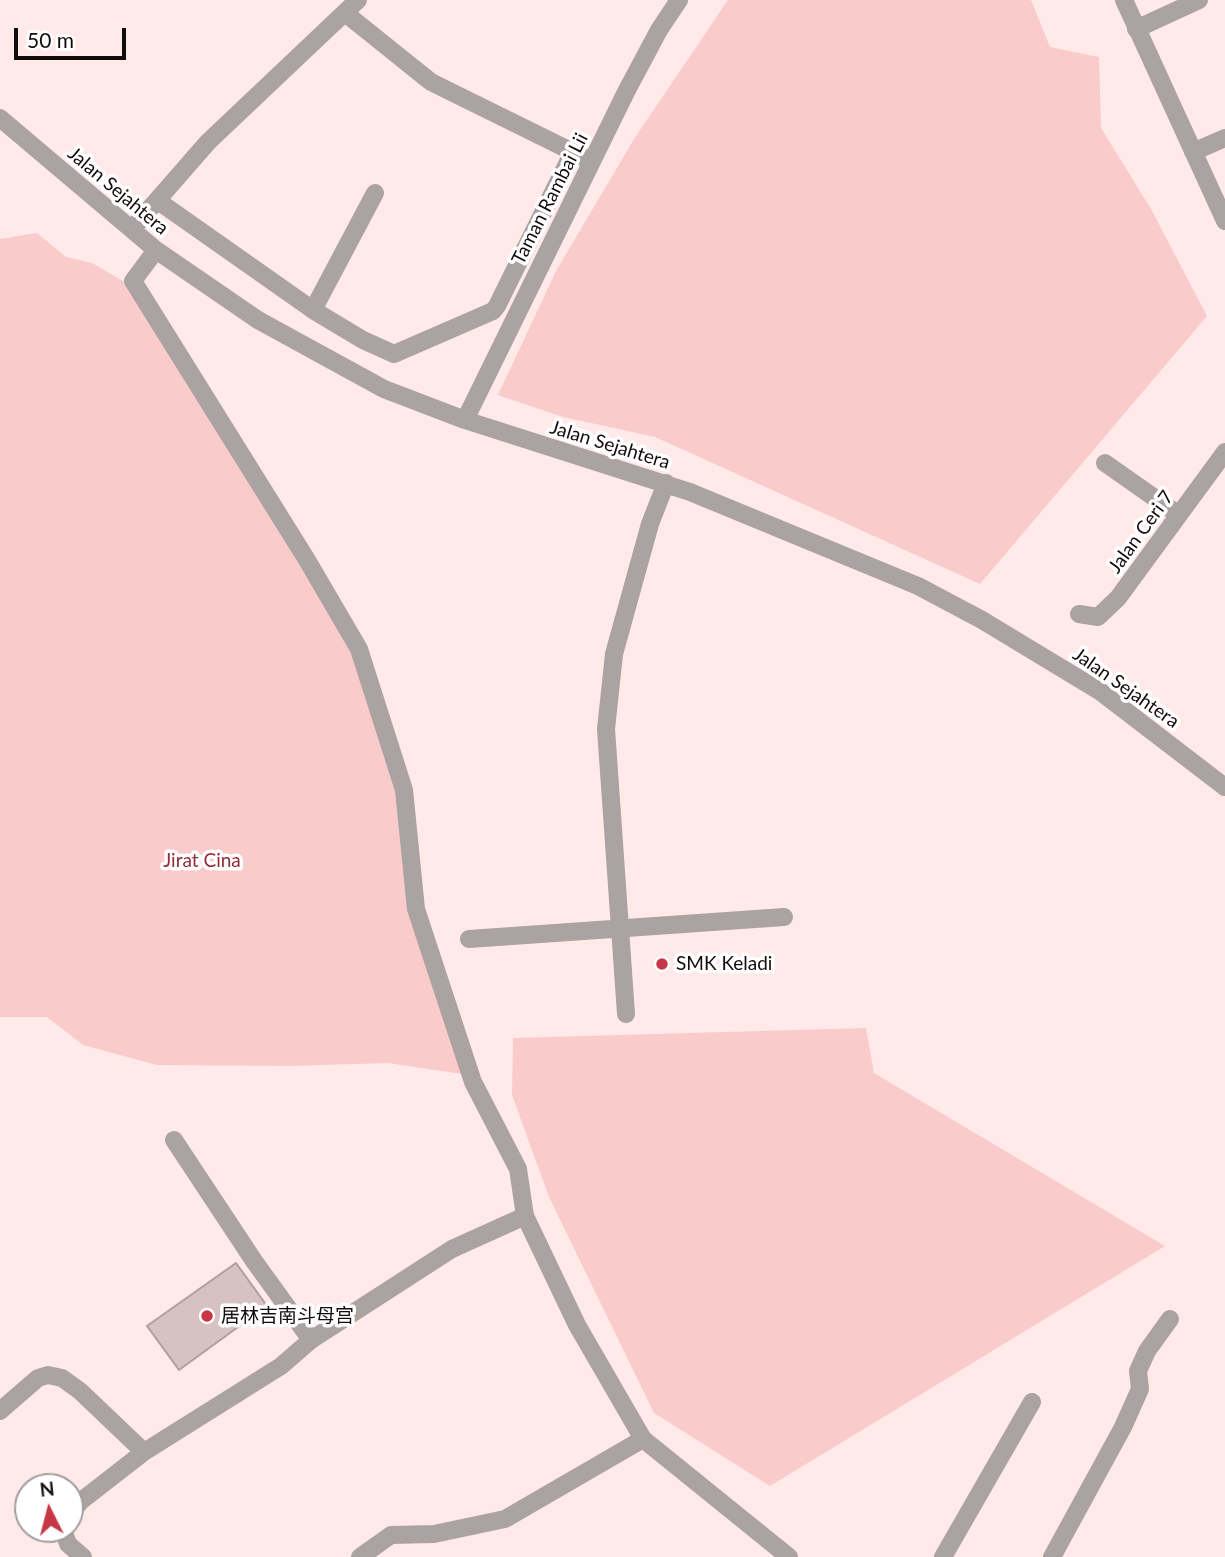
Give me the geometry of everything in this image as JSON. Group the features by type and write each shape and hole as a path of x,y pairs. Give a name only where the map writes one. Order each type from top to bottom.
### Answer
{"street":[{"path":"132,229 208,142 358,0"},
{"name":"Taman Rambai Lii","path":"465,420 659,30 679,0"},
{"path":"1124,0 1225,221"},
{"path":"1136,29 1199,0"},
{"path":"345,13 431,82 593,162"},
{"name":"Jalan Sejahtera","path":"0,118 156,250 269,327 384,389 465,420 666,483 918,586 982,620 1101,692 1225,787"},
{"path":"1193,152 1225,138"},
{"path":"158,201 313,310 363,340 394,354 493,311 573,152"},
{"path":"313,310 375,193"},
{"path":"156,250 133,281 307,560 359,649 404,789 416,909 473,1082 518,1169 525,1216 578,1325 643,1439 789,1557"},
{"name":"Jalan Ceri 7","path":"1079,614 1098,617 1118,598 1225,452"},
{"path":"1105,463 1179,515"},
{"path":"626,1014 606,729 614,654 650,524 666,483"},
{"path":"468,939 784,917"},
{"path":"174,1140 254,1261 311,1340"},
{"path":"84,1499 144,1452 281,1366 311,1340 452,1248 525,1216"},
{"path":"1052,1557 1127,1418 1140,1389 1138,1371 1147,1351 1170,1319"},
{"path":"0,1412 38,1378 48,1375 62,1378 80,1391 144,1452"},
{"path":"943,1557 1032,1402"},
{"path":"360,1557 391,1535 434,1534 505,1519 643,1439"},
{"path":"68,1543 83,1557"}],"green space":[{"path":"728,0 1031,0 1050,47 1099,57 1101,128 1151,209 1207,316 980,584 655,437 563,417 498,395 556,271 634,139"},
{"name":"Jirat Cina","path":"37,233 66,257 92,263 130,285 352,652 397,791 462,1074 388,1063 289,1066 157,1065 83,1045 47,1017 0,1017 0,239"},
{"path":"866,1028 874,1073 1165,1246 770,1486 654,1413 549,1197 512,1095 513,1038"}],"building":[{"name":"居林吉南斗母宫","path":"236,1263 267,1306 179,1370 147,1326"}],"place":[{"name":"SMK Keladi","path":"662,964"},
{"name":"居林吉南斗母宫","path":"207,1316"}]}
